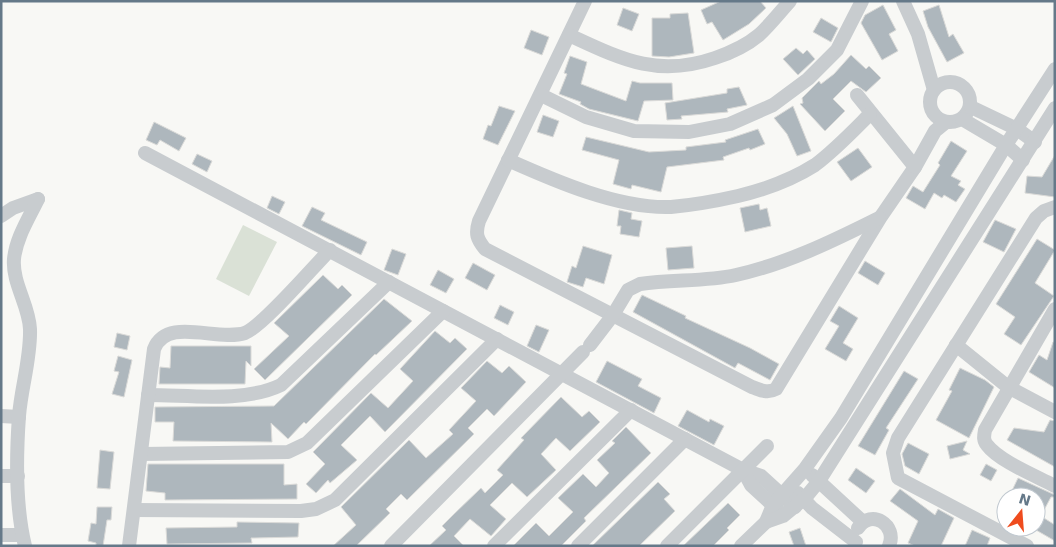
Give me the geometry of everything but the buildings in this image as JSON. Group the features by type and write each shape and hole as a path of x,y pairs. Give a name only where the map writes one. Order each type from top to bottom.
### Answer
{"street":[{"path":"585,1 479,221 476,231 478,240 485,249 752,387 771,392 776,389 880,218 915,167 935,131 946,122"},
{"path":"569,35 610,54 639,64 661,67 693,66 730,53 758,35 790,1"},
{"path":"540,95 586,117 634,131 689,132 730,124 773,105 808,79 837,50 862,1"},
{"path":"903,1 918,34 934,90 930,102 931,109 939,120 946,122 962,120 1006,145 1023,160"},
{"path":"741,546 766,522 773,505 804,470 841,418 1006,145 1055,69"},
{"path":"934,90 945,82 959,84 969,93 971,107 962,120"},
{"path":"857,95 870,114 915,167"},
{"path":"971,107 1017,129 1035,142"},
{"path":"766,522 783,516 800,503 819,480 1023,160 1035,142 1051,126 1055,108"},
{"path":"508,160 550,179 610,198 669,207 712,202 761,190 814,165 870,114"},
{"path":"145,153 743,470 761,476 786,490 800,503 812,508 857,544"},
{"path":"1,216 13,208 38,199 17,243 14,260 15,277 29,316 30,331 19,416 18,476 23,540 1,535"},
{"path":"1027,546 898,478 893,453 898,438 1036,218 1044,211 1055,207"},
{"path":"391,546 586,349 613,315 628,290 640,284 734,275 775,264 834,240 880,218"},
{"path":"129,546 154,349 161,337 179,332 222,335 245,333 261,322 330,250"},
{"path":"148,395 243,395 265,393 282,385 389,282"},
{"path":"1055,309 1008,387 985,430 983,438 995,454 1055,486"},
{"path":"141,454 272,453 297,450 307,443 443,311"},
{"path":"134,510 301,511 316,509 336,500 497,340"},
{"path":"956,345 1008,387 1055,412"},
{"path":"494,546 631,410"},
{"path":"1,416 19,416"},
{"path":"578,546 685,439"},
{"path":"667,546 767,446"},
{"path":"743,470 751,485 783,516"},
{"path":"804,470 819,480 863,522"},
{"path":"1,476 18,476"},
{"path":"857,544 856,530 863,522 874,519 885,523 891,533 890,545"}],"shaded area":[{"path":"243,225 277,242 249,296 216,279"}]}
